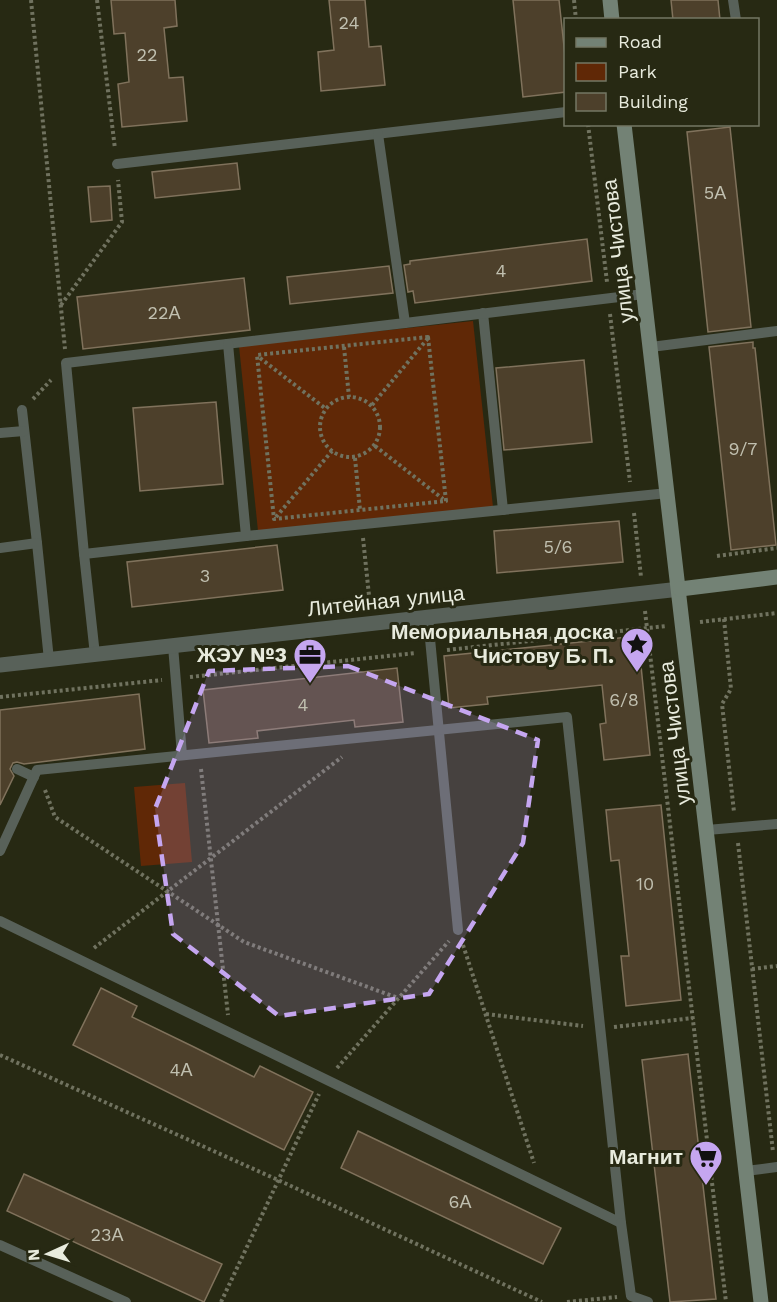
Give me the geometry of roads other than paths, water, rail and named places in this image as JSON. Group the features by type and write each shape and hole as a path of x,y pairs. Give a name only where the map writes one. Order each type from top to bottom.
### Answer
{"street":[{"path":"610,0 612,18"},
{"name":"улица Чистова","path":"624,126 680,589 761,1302"},
{"name":"Литейная улица","path":"0,665 777,577"}],"lane":[{"path":"734,0 736,18"},
{"path":"117,164 564,112"},
{"path":"378,134 405,323"},
{"path":"95,655 66,363 644,294"},
{"path":"483,313 503,510"},
{"path":"651,347 777,331"},
{"path":"228,344 246,536"},
{"path":"22,410 49,660"},
{"path":"0,433 24,430"},
{"path":"84,554 668,493"},
{"path":"0,548 37,543"},
{"path":"428,618 458,930"},
{"path":"173,646 182,755"},
{"path":"17,769 36,773 200,753 567,717 621,1223 631,1296 648,1302"},
{"path":"0,851 36,773"},
{"path":"707,831 777,824"},
{"path":"0,921 621,1223"},
{"path":"746,1171 776,1167"},
{"path":"0,1245 126,1302"}],"place":[{"name":"Мемориальная доска Чистову Б. П.","path":"637,673"},
{"name":"ЖЭУ №3","path":"310,684"},
{"name":"Магнит","path":"706,1186"}]}
